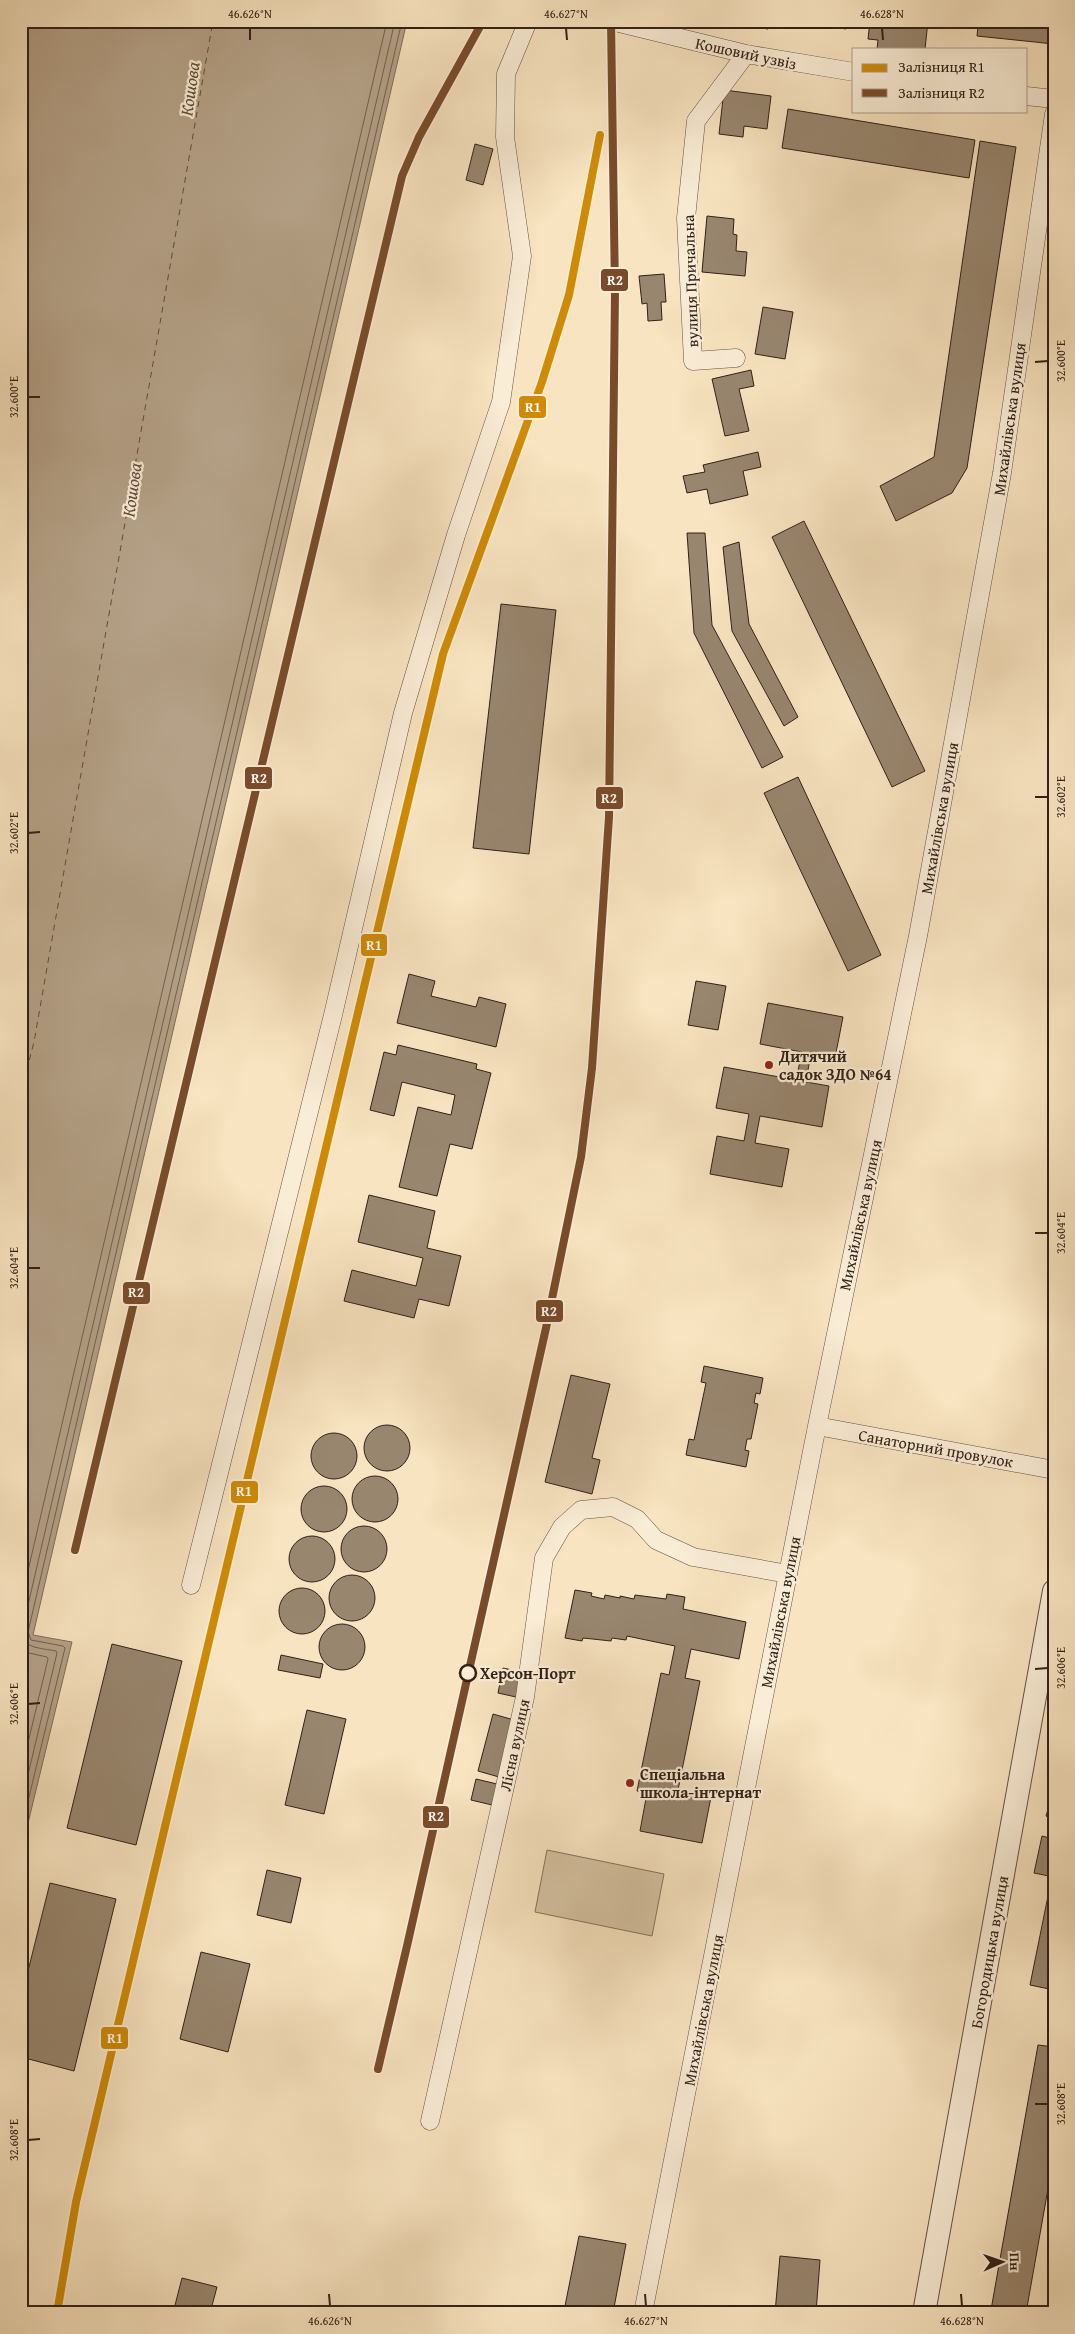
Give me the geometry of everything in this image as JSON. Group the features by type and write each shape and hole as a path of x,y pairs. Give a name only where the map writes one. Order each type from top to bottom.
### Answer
{"street":[{"path":"191,1585 334,1015 402,713 456,535 501,402 522,256 506,137 506,74 528,21"},
{"name":"Кошовий узвіз","path":"611,21 746,54 852,72"},
{"name":"вулиця Причальна","path":"736,358 693,361 686,218 696,120 746,54"},
{"path":"1028,96 1054,99"},
{"name":"Михайлівська вулиця","path":"643,2313 817,1426 916,945 1002,472 1054,114"},
{"name":"Санаторний провулок","path":"817,1426 1054,1470"},
{"name":"Лісна вулиця","path":"430,2121 526,1697 544,1558 562,1527 581,1510 613,1507 637,1519 656,1540 693,1557 788,1574"},
{"name":"Богородицька вулиця","path":"924,2313 1054,1591"}],"shaded area":[{"path":"547,1850 664,1874 652,1936 535,1912"}],"water":[{"name":"Кошова","path":"21,21 407,21 33,1635 72,1642 21,1852"}],"building":[{"path":"732,21 769,21 768,29 731,23"},
{"path":"802,21 847,21 846,29"},
{"path":"870,21 928,21 925,48 877,48 878,40 868,39"},
{"path":"960,21 1054,21 1054,44 977,36 978,26 960,24"},
{"path":"724,90 771,96 767,129 744,126 743,137 719,134"},
{"path":"788,109 975,140 969,178 782,148"},
{"path":"980,141 1016,147 967,468 952,493 896,521 880,486 934,457"},
{"path":"475,144 493,149 483,185 466,180"},
{"path":"707,216 734,219 733,234 737,235 736,251 747,252 745,276 702,272"},
{"path":"664,274 666,302 661,302 662,320 648,321 647,303 642,304 639,276"},
{"path":"763,307 793,312 785,359 755,354"},
{"path":"751,370 754,386 739,389 749,431 725,436 712,379"},
{"path":"758,452 761,467 743,471 748,495 710,504 707,489 687,493 683,476 705,472 703,465"},
{"path":"804,521 925,771 892,787 772,537"},
{"path":"687,533 705,533 712,625 783,757 762,768 694,633"},
{"path":"739,542 749,624 798,717 784,726 732,631 723,547"},
{"path":"501,604 556,610 529,854 473,848"},
{"path":"798,777 881,955 848,971 764,793"},
{"path":"409,974 435,981 431,996 476,1007 479,997 506,1004 496,1047 397,1023"},
{"path":"696,981 726,986 718,1030 688,1025"},
{"path":"768,1003 843,1017 835,1058 811,1053 806,1082 829,1086 822,1127 760,1116 755,1143 789,1149 782,1187 710,1174 717,1136 744,1141 749,1114 716,1108 724,1067 796,1080 802,1052 760,1044"},
{"path":"398,1045 477,1064 476,1069 491,1073 472,1149 450,1144 437,1196 399,1187 418,1107 451,1115 455,1095 402,1082 394,1116 370,1110 384,1052 396,1055"},
{"path":"369,1195 435,1211 427,1248 461,1256 449,1306 419,1299 414,1318 344,1301 352,1270 416,1286 423,1258 358,1242"},
{"path":"704,1366 763,1378 760,1394 756,1393 754,1403 758,1404 751,1439 747,1439 745,1450 749,1451 746,1467 686,1455 689,1439 694,1440 706,1383 701,1382"},
{"path":"571,1375 610,1384 592,1458 600,1460 592,1494 545,1482"},
{"path":"382,1425 392,1425 406,1435 410,1448 406,1461 400,1467 392,1471 382,1471 368,1461 364,1453 364,1443 374,1429"},
{"path":"330,1433 338,1433 347,1437 353,1443 357,1456 353,1469 347,1475 338,1479 330,1479 321,1475 315,1469 311,1460 311,1452 315,1443 321,1437"},
{"path":"370,1476 380,1476 394,1486 398,1499 394,1512 388,1518 380,1522 370,1522 356,1512 352,1504 352,1494 362,1480"},
{"path":"319,1486 329,1486 343,1496 347,1509 343,1522 337,1528 329,1532 319,1532 305,1522 301,1514 301,1504 311,1490"},
{"path":"360,1526 368,1526 377,1530 383,1536 387,1549 383,1562 377,1568 368,1572 360,1572 351,1568 345,1562 341,1553 341,1545 345,1536 351,1530"},
{"path":"308,1536 316,1536 325,1540 331,1546 335,1559 331,1572 325,1578 316,1582 308,1582 299,1578 293,1572 289,1563 289,1555 293,1546 299,1540"},
{"path":"347,1575 357,1575 371,1585 375,1598 371,1611 365,1617 357,1621 347,1621 333,1611 329,1603 329,1593 339,1579"},
{"path":"297,1588 307,1588 321,1598 325,1611 321,1624 315,1630 307,1634 297,1634 283,1624 279,1616 279,1606 289,1592"},
{"path":"575,1590 592,1593 591,1596 604,1599 605,1595 634,1599 635,1595 666,1599 667,1594 685,1597 683,1609 746,1622 739,1659 691,1649 685,1678 700,1681 678,1790 711,1797 702,1843 640,1831 647,1793 637,1791 661,1673 669,1675 675,1646 627,1636 626,1640 612,1638 611,1641 583,1638 582,1641 565,1638"},
{"path":"337,1624 347,1624 361,1634 365,1647 361,1660 355,1666 347,1670 337,1670 323,1660 319,1652 319,1642 329,1628"},
{"path":"112,1644 182,1661 136,1845 67,1828"},
{"path":"281,1655 323,1664 320,1678 278,1670"},
{"path":"503,1668 521,1672 516,1697 498,1693"},
{"path":"307,1710 346,1719 324,1814 285,1805"},
{"path":"493,1714 514,1720 499,1777 478,1771"},
{"path":"476,1779 497,1784 492,1805 471,1800"},
{"path":"1054,1790 1054,1819 1046,1816"},
{"path":"1042,1836 1054,1839 1054,1877 1034,1873"},
{"path":"267,1870 301,1878 291,1923 257,1915"},
{"path":"50,1883 116,1899 74,2071 21,2057 21,1999"},
{"path":"1048,1896 1054,1897 1054,1990 1030,1985"},
{"path":"201,1952 250,1964 228,2052 180,2039"},
{"path":"1038,2045 1054,2047 1054,2155 1026,2313 1003,2313 991,2310"},
{"path":"579,2236 626,2244 613,2313 599,2313 565,2306"},
{"path":"780,2256 820,2260 816,2313 775,2313"},
{"path":"182,2278 217,2287 210,2313 173,2313"}],"ferry route":[{"path":"21,1092 34,1042 213,21"}],"rail line":[{"name":"R2","path":"75,1550 402,176 419,137 483,21"},
{"name":"R2","path":"378,2069 546,1328 581,1157 592,1068 609,817 615,291 611,21"},
{"name":"R1","path":"57,2313 76,2202 443,654 542,382 569,295 600,135"}],"place":[{"name":"Дитячий садок ЗДО №64","path":"769,1065"},
{"name":"Херсон-Порт","path":"468,1673"},
{"name":"Спеціальна школа-інтернат","path":"630,1783"}]}
